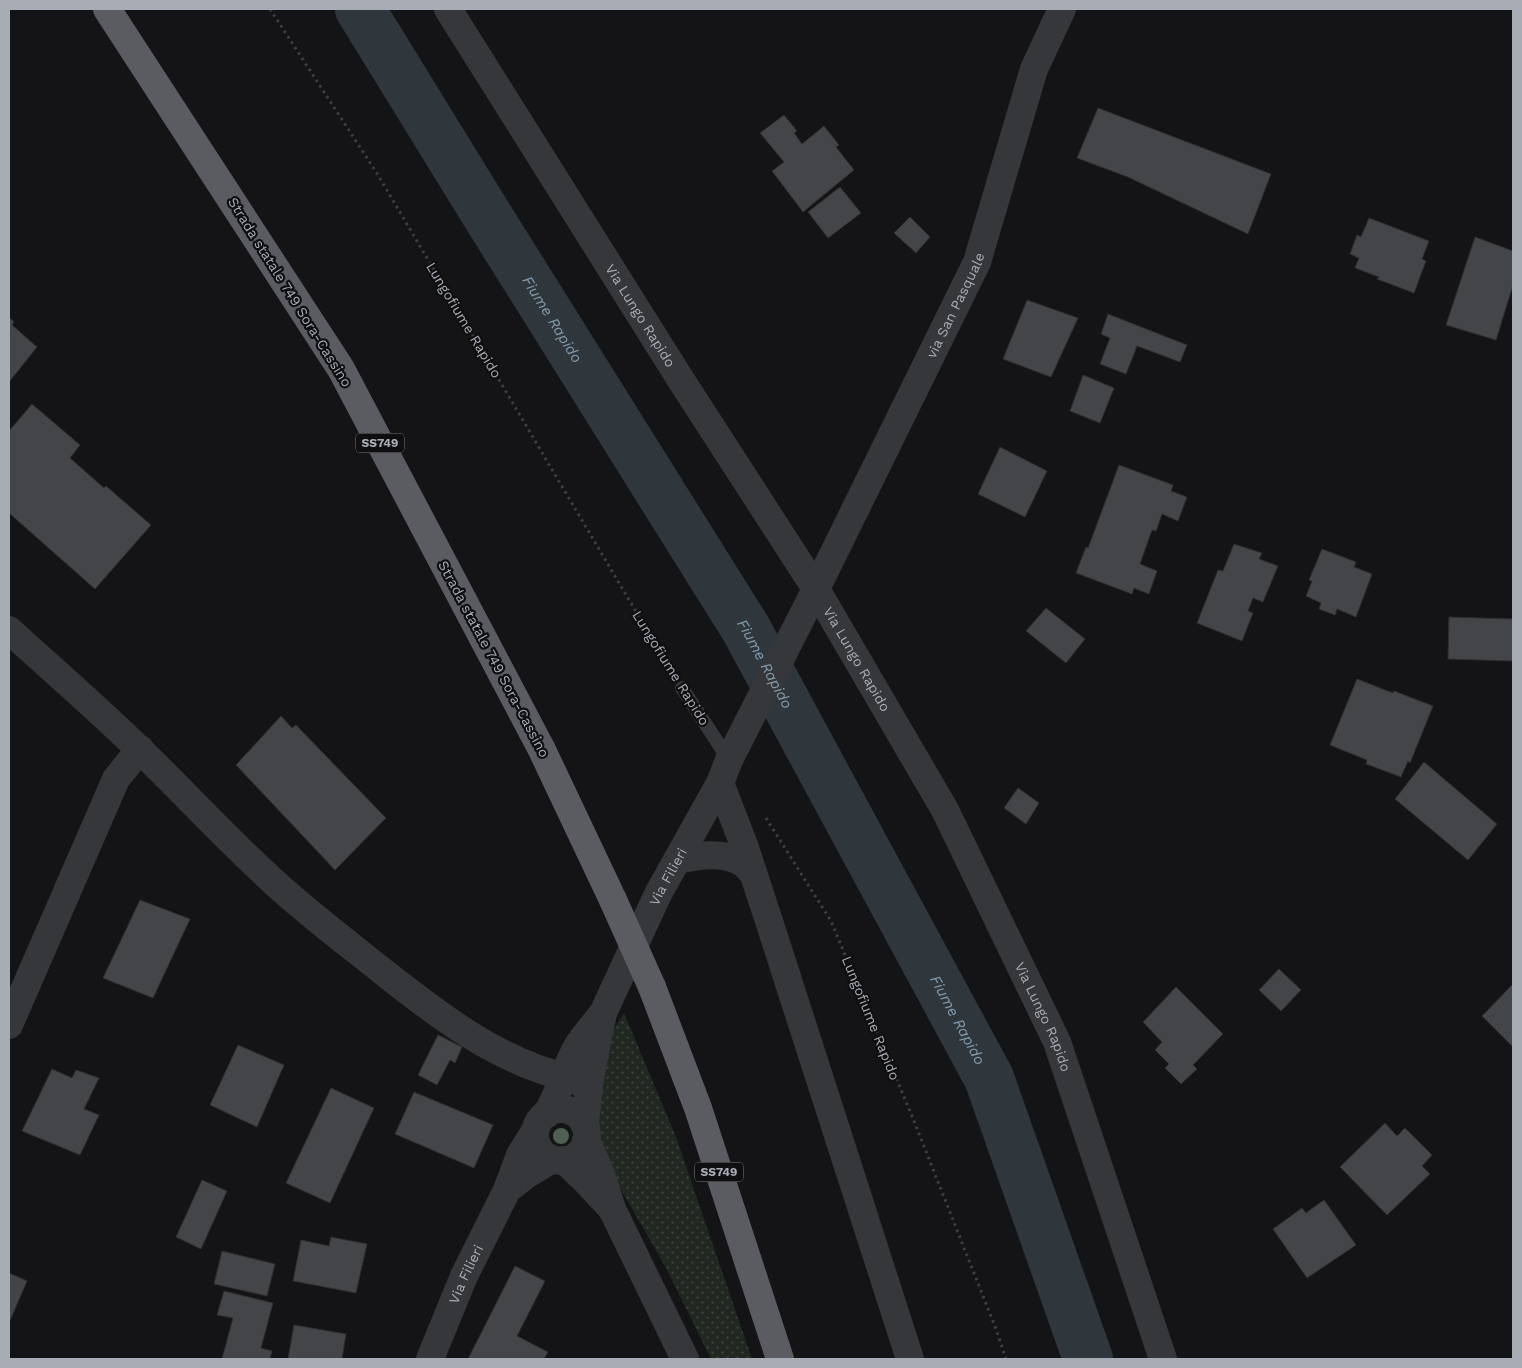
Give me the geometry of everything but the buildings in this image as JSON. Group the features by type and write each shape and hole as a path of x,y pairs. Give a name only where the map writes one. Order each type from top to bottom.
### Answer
{"highway":[{"name":"Strada statale 749 Sora-Cassino","path":"107,9 341,369 542,750 652,987 698,1108 780,1359"}],"street":[{"name":"Via Lungo Rapido","path":"448,9 681,380 811,598 945,810 1057,1042 1163,1359"},
{"name":"via San Pasquale","path":"729,762 977,262 1034,69 1062,9"},
{"path":"9,630 140,749 230,841 292,898 433,1010 482,1043 520,1062 581,1083 589,1090"},
{"path":"9,1025 116,779 140,749"},
{"name":"Via Filieri","path":"430,1359 464,1276 507,1190 520,1154 556,1098 563,1077 578,1046 603,1013 658,894 729,762"},
{"path":"729,762 753,873 910,1359"},
{"path":"677,860 699,855 718,855 741,862 753,873"},
{"name":"Via Filieri","path":"585,1132 595,1050 603,1013"},
{"path":"612,1209 583,1178 558,1160 544,1155 539,1148 536,1140 541,1123 554,1110 572,1111 579,1116 612,1209 685,1359"},
{"path":"558,1160 577,1155 583,1149 585,1132"},
{"name":"Via Filieri","path":"507,1190 526,1175 558,1160"}],"lane":[{"name":"Lungofiume Rapido","path":"682,688 729,762"}],"path":[{"name":"Lungofiume Rapido","path":"270,9 378,175 682,688"},
{"name":"Lungofiume Rapido","path":"765,817 831,922 924,1148 996,1329 1006,1359"}],"shaded area":[{"path":"624,1013 676,1137 752,1359 711,1359 665,1266 622,1191 602,1164 595,1140 595,1121 602,1058 614,1029"}],"waterway":[{"name":"Fiume Rapido","path":"360,9 746,629 989,1078 1088,1359"}]}
